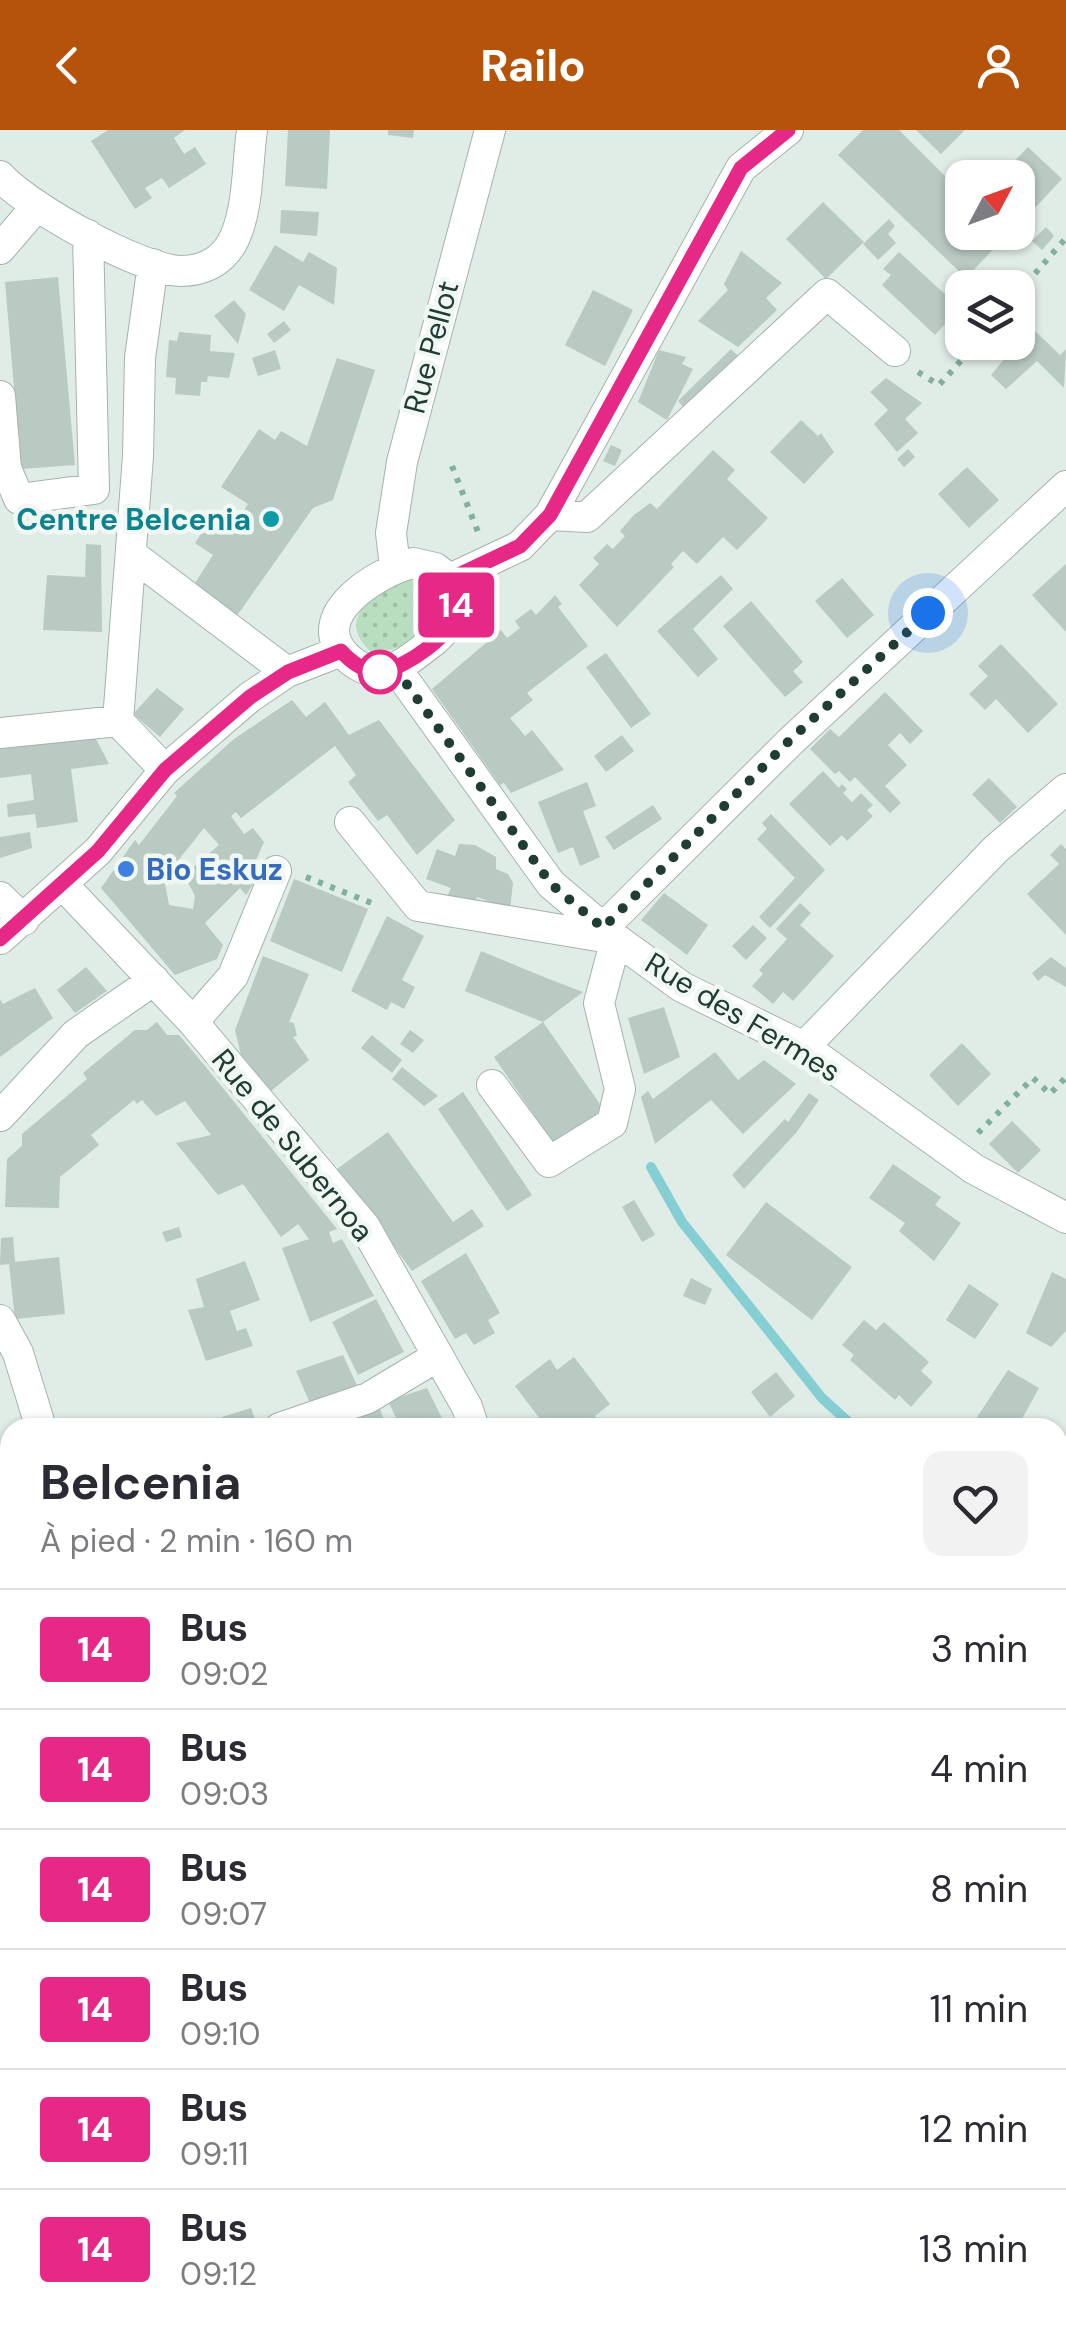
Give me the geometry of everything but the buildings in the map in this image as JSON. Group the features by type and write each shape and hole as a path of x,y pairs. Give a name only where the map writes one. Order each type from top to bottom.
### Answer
{"street":[{"path":"0,176 37,206 88,236 152,264 178,271 204,268 232,243 252,130"},
{"name":"Rue Pellot","path":"395,568 391,534 476,218 490,130"},
{"path":"450,579 520,546 550,515 741,168 788,130"},
{"path":"0,249 37,206"},
{"path":"0,396 6,468 20,498 94,489 88,236"},
{"path":"152,264 140,358 118,721 165,770"},
{"path":"550,515 587,517 826,294 894,351"},
{"path":"492,1086 549,1162 612,1123 620,1089 599,1003 609,934 790,740 1066,486"},
{"path":"131,554 288,672"},
{"path":"413,563 436,568 450,579 457,612 449,628 395,668 380,672 364,668 341,651 334,638 341,610 354,594 395,568 413,563"},
{"path":"0,896 12,930 64,886 165,770 250,697 288,672 341,651"},
{"name":"Rue des Fermes","path":"395,668 551,884 609,934 682,987 804,1047 974,1170 1066,1218"},
{"path":"0,733 118,721"},
{"path":"804,1047 996,849 1066,789"},
{"path":"350,822 418,906 609,934"},
{"path":"194,1022 233,976 276,871"},
{"name":"Rue de Subernoa","path":"64,886 194,1022 364,1227 469,1418"},
{"path":"0,1116 76,1034 154,980"},
{"path":"0,1320 18,1353 38,1418"},
{"path":"309,1418 368,1398 438,1356"}],"path":[{"path":"1035,273 1066,238"},
{"path":"894,351 939,385 962,360"},
{"path":"452,466 480,540 494,535"},
{"path":"276,871 298,874 376,904 418,906"},
{"path":"972,1136 1033,1078 1050,1094 1066,1077"}],"green space":[{"path":"396,579 421,582 435,591 439,603 435,617 409,642 391,650 371,652 361,640 357,620 368,602"}],"waterway":[{"path":"651,1167 682,1222 822,1398 844,1418"}],"bus line":[{"name":"14","path":"0,939 64,886 165,770 250,697 288,672 341,651 364,668 380,672 395,668 449,628 457,612 450,579 520,546 550,515 741,168 788,130"}],"place":[{"name":"Centre Belcenia","path":"271,519"},
{"name":"Bio Eskuz","path":"126,869"}],"route":[{"path":"380,672 395,668 551,884 603,928 790,740 928,613"}]}
